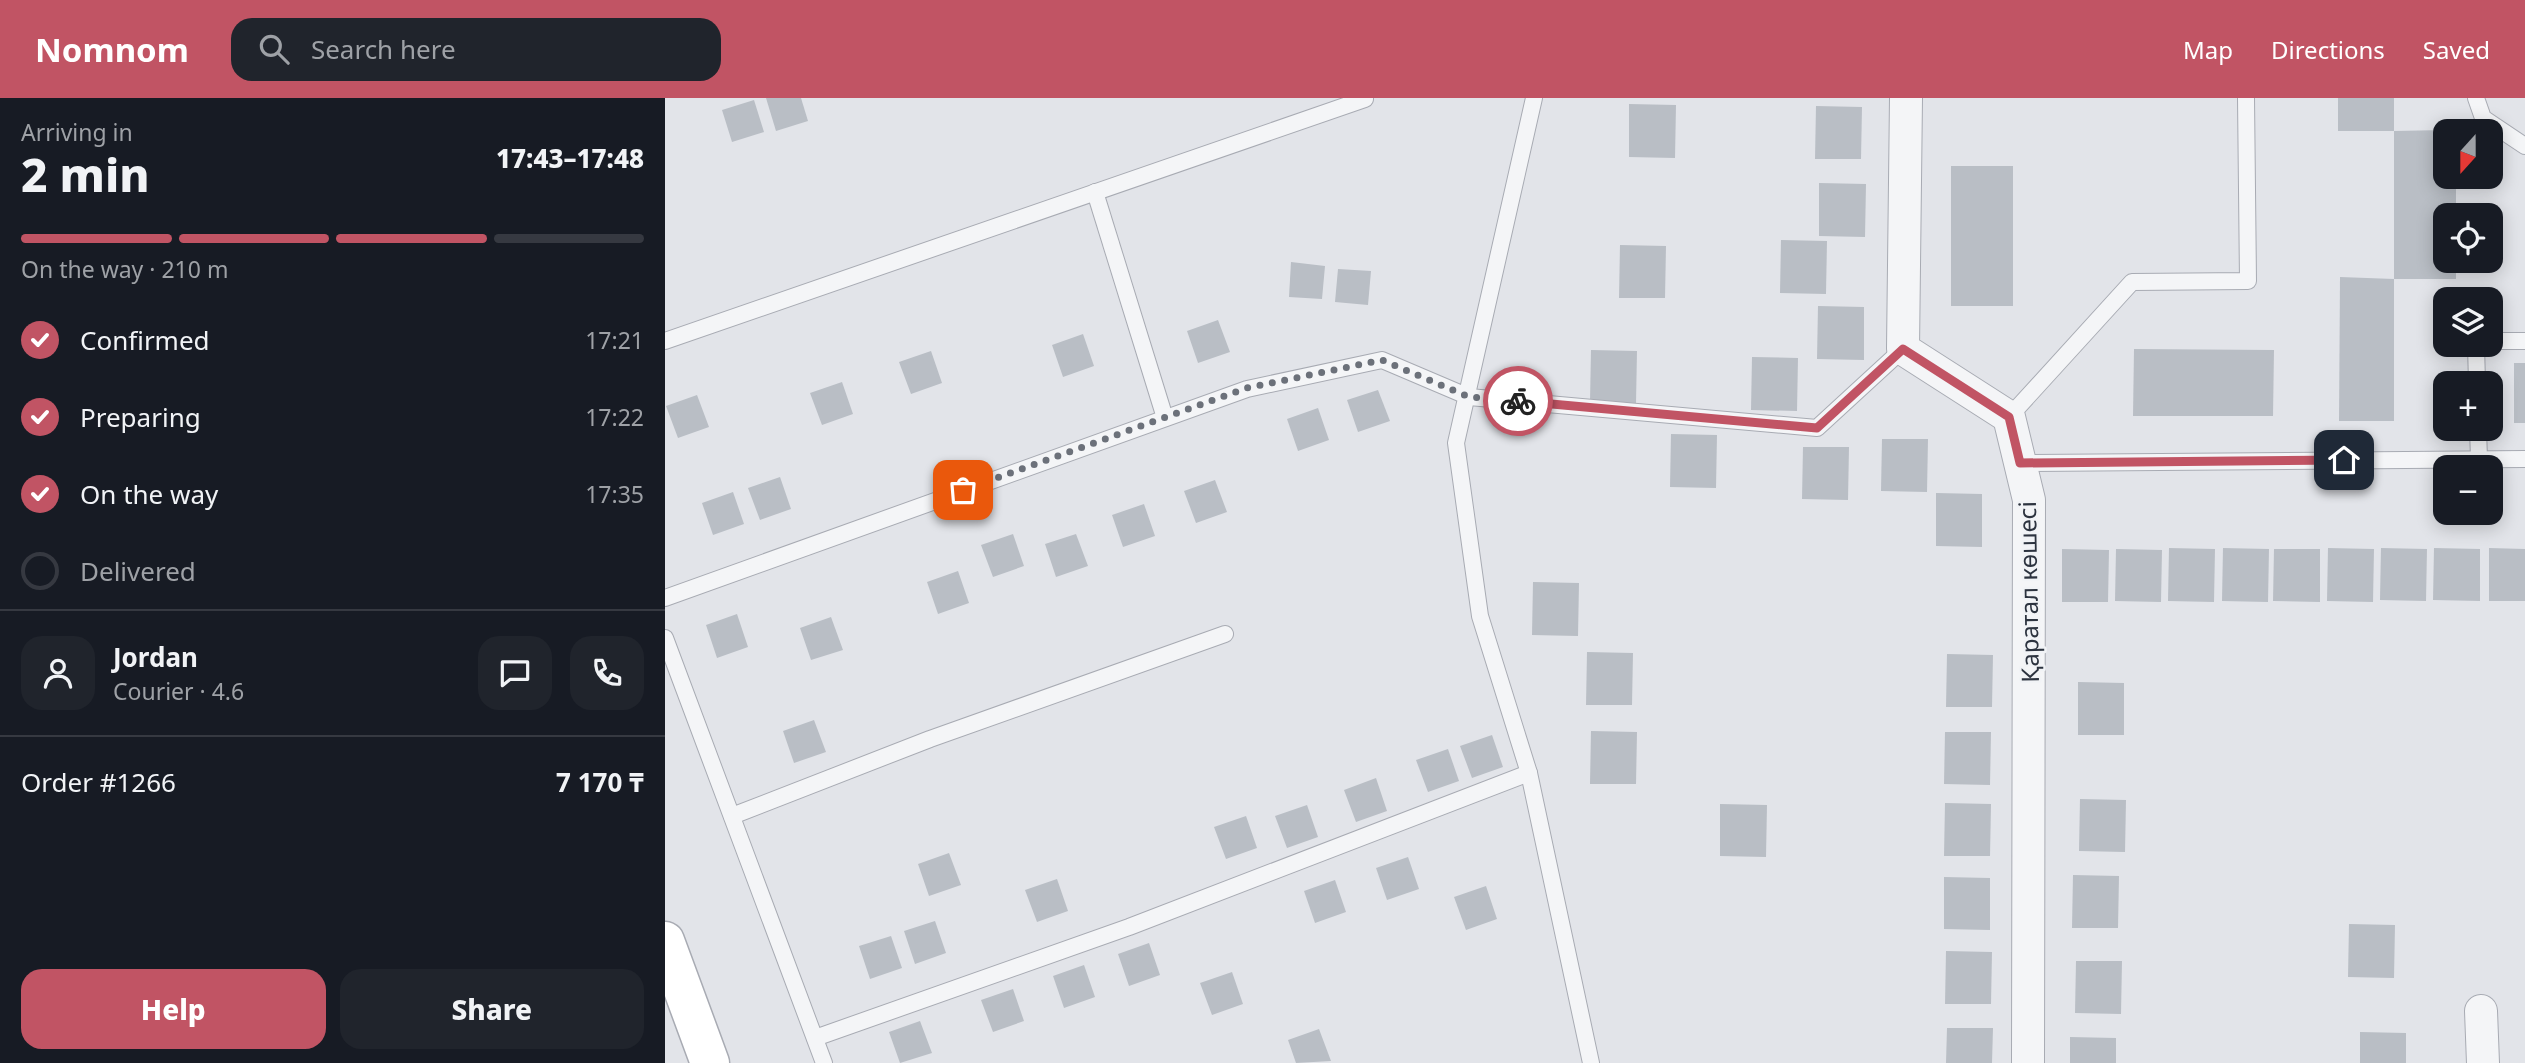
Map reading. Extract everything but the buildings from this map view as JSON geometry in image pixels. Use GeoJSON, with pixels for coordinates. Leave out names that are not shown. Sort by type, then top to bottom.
{"type":"FeatureCollection","features":[{"type":"Feature","properties":{"kind":"main road"},"geometry":{"type":"LineString","coordinates":[[665,941],[710,1063]]}},
{"type":"Feature","properties":{"kind":"street"},"geometry":{"type":"LineString","coordinates":[[1906,98],[1903,349],[2009,417]]}},
{"type":"Feature","properties":{"kind":"street","name":"Қаратал көшесі"},"geometry":{"type":"LineString","coordinates":[[2009,417],[2029,500],[2028,1063]]}},
{"type":"Feature","properties":{"kind":"street"},"geometry":{"type":"LineString","coordinates":[[2481,1011],[2483,1063]]}},
{"type":"Feature","properties":{"kind":"lane"},"geometry":{"type":"LineString","coordinates":[[1534,98],[1469,397],[1456,443],[1480,616],[1529,773],[1591,1063]]}},
{"type":"Feature","properties":{"kind":"lane"},"geometry":{"type":"LineString","coordinates":[[2009,417],[2132,282],[2248,281],[2246,98]]}},
{"type":"Feature","properties":{"kind":"lane"},"geometry":{"type":"LineString","coordinates":[[2476,98],[2483,118],[2525,146]]}},
{"type":"Feature","properties":{"kind":"lane"},"geometry":{"type":"LineString","coordinates":[[665,341],[1365,99]]}},
{"type":"Feature","properties":{"kind":"lane"},"geometry":{"type":"LineString","coordinates":[[1095,192],[1165,418]]}},
{"type":"Feature","properties":{"kind":"lane"},"geometry":{"type":"LineString","coordinates":[[2503,341],[2525,341]]}},
{"type":"Feature","properties":{"kind":"lane"},"geometry":{"type":"LineString","coordinates":[[665,598],[1247,388],[1382,360],[1469,397],[1817,428],[1903,349]]}},
{"type":"Feature","properties":{"kind":"lane"},"geometry":{"type":"LineString","coordinates":[[2503,459],[2525,459]]}},
{"type":"Feature","properties":{"kind":"lane"},"geometry":{"type":"LineString","coordinates":[[2020,463],[2433,460]]}},
{"type":"Feature","properties":{"kind":"lane"},"geometry":{"type":"LineString","coordinates":[[731,816],[930,739],[1225,634]]}},
{"type":"Feature","properties":{"kind":"lane"},"geometry":{"type":"LineString","coordinates":[[665,638],[824,1063]]}},
{"type":"Feature","properties":{"kind":"lane"},"geometry":{"type":"LineString","coordinates":[[815,1038],[1129,927],[1529,773]]}},
{"type":"Feature","properties":{"kind":"way so far"},"geometry":{"type":"LineString","coordinates":[[963,490],[1247,388],[1382,360],[1469,397],[1518,401]]}},
{"type":"Feature","properties":{"kind":"route"},"geometry":{"type":"LineString","coordinates":[[1518,401],[1817,428],[1903,349],[2009,417],[2020,463],[2344,460]]}}]}
